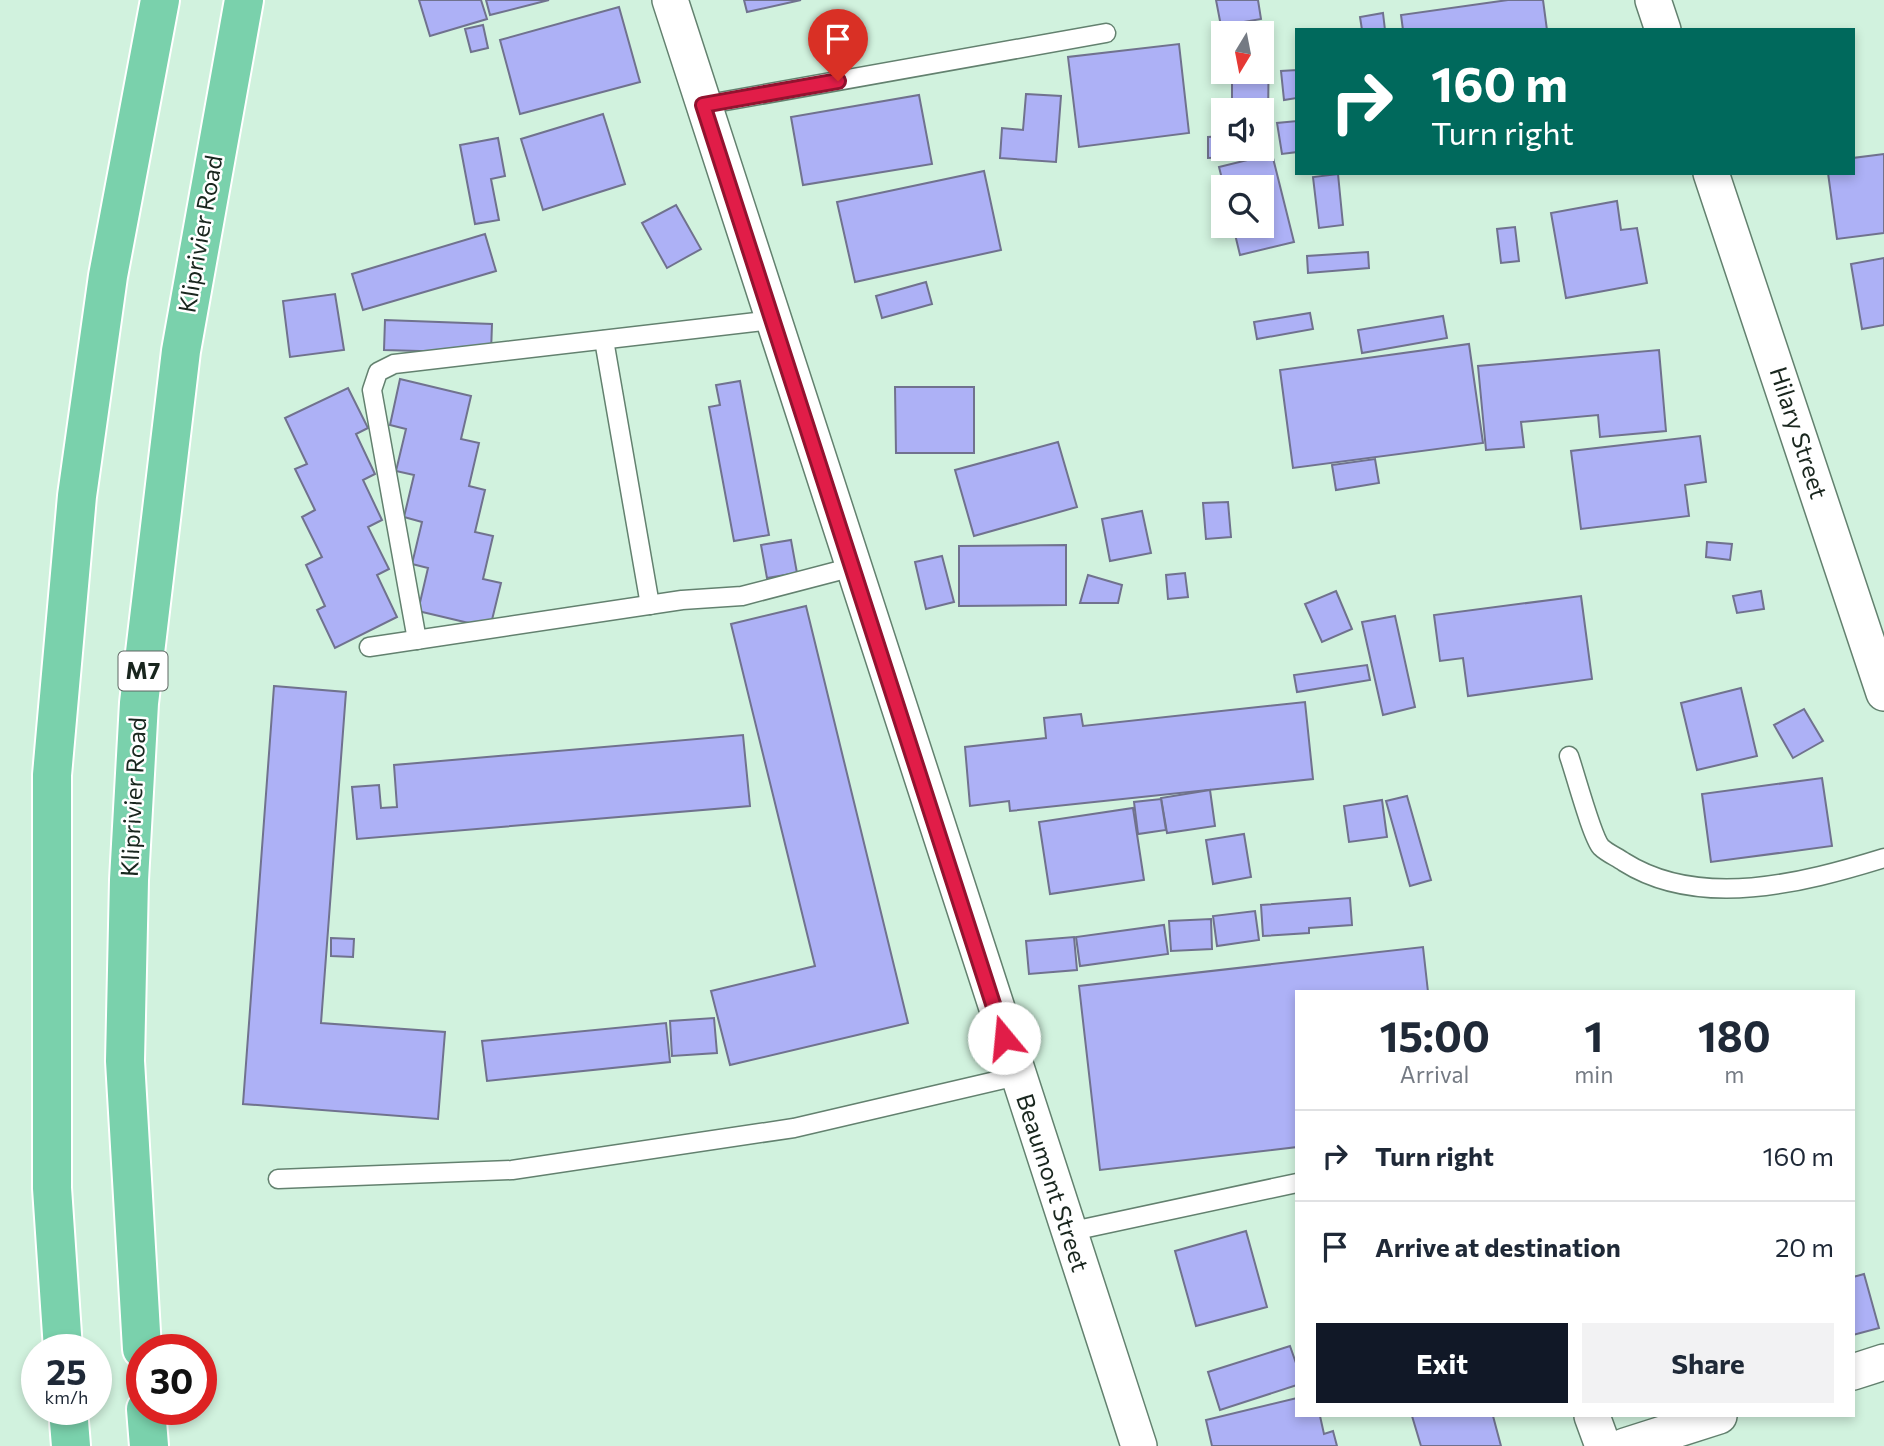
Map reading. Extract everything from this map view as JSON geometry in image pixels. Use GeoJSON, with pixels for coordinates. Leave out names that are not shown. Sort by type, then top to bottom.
{"type":"FeatureCollection","features":[{"type":"Feature","properties":{"kind":"main road"},"geometry":{"type":"LineString","coordinates":[[62,1334],[52,1188],[52,775],[76,496],[108,276],[160,0]]}},
{"type":"Feature","properties":{"kind":"main road","name":"Kliprivier Road"},"geometry":{"type":"LineString","coordinates":[[141,1334],[125,1061],[129,880],[139,703],[181,351],[244,0]]}},
{"type":"Feature","properties":{"kind":"main road"},"geometry":{"type":"LineString","coordinates":[[69,1425],[71,1446]]}},
{"type":"Feature","properties":{"kind":"main road"},"geometry":{"type":"LineString","coordinates":[[147,1425],[149,1446]]}},
{"type":"Feature","properties":{"kind":"street","name":"Beaumont Street"},"geometry":{"type":"LineString","coordinates":[[670,0],[1139,1446]]}},
{"type":"Feature","properties":{"kind":"street"},"geometry":{"type":"LineString","coordinates":[[1653,0],[1662,28]]}},
{"type":"Feature","properties":{"kind":"street","name":"Hilary Street"},"geometry":{"type":"LineString","coordinates":[[1713,175],[1884,693]]}},
{"type":"Feature","properties":{"kind":"street"},"geometry":{"type":"LineString","coordinates":[[1855,1371],[1884,1362]]}},
{"type":"Feature","properties":{"kind":"street"},"geometry":{"type":"LineString","coordinates":[[1592,1417],[1602,1446]]}},
{"type":"Feature","properties":{"kind":"street"},"geometry":{"type":"LineString","coordinates":[[1625,1446],[1716,1417]]}},
{"type":"Feature","properties":{"kind":"lane"},"geometry":{"type":"LineString","coordinates":[[703,105],[1106,33]]}},
{"type":"Feature","properties":{"kind":"lane"},"geometry":{"type":"LineString","coordinates":[[417,640],[372,390],[378,372],[394,364],[774,320]]}},
{"type":"Feature","properties":{"kind":"lane"},"geometry":{"type":"LineString","coordinates":[[604,340],[650,605]]}},
{"type":"Feature","properties":{"kind":"lane"},"geometry":{"type":"LineString","coordinates":[[369,647],[650,605],[742,596],[853,567]]}},
{"type":"Feature","properties":{"kind":"lane"},"geometry":{"type":"LineString","coordinates":[[1569,756],[1600,847],[1647,876],[1691,887],[1749,887],[1843,871],[1884,858]]}},
{"type":"Feature","properties":{"kind":"lane"},"geometry":{"type":"LineString","coordinates":[[278,1179],[512,1170],[794,1128],[1017,1076]]}},
{"type":"Feature","properties":{"kind":"lane"},"geometry":{"type":"LineString","coordinates":[[1068,1232],[1295,1183]]}},
{"type":"Feature","properties":{"kind":"building"},"geometry":{"type":"Polygon","coordinates":[[[419,0],[481,0],[487,19],[430,36],[419,0]]]}},
{"type":"Feature","properties":{"kind":"building"},"geometry":{"type":"Polygon","coordinates":[[[486,0],[549,0],[490,15],[486,0]]]}},
{"type":"Feature","properties":{"kind":"building"},"geometry":{"type":"Polygon","coordinates":[[[744,0],[801,0],[747,12],[744,0]]]}},
{"type":"Feature","properties":{"kind":"building"},"geometry":{"type":"Polygon","coordinates":[[[1216,0],[1258,0],[1261,19],[1220,21],[1216,0]]]}},
{"type":"Feature","properties":{"kind":"building"},"geometry":{"type":"Polygon","coordinates":[[[1508,0],[1543,0],[1547,28],[1403,28],[1401,15],[1508,0]]]}},
{"type":"Feature","properties":{"kind":"building"},"geometry":{"type":"Polygon","coordinates":[[[619,7],[640,82],[520,114],[500,40],[619,7]]]}},
{"type":"Feature","properties":{"kind":"building"},"geometry":{"type":"Polygon","coordinates":[[[1383,13],[1385,28],[1362,28],[1360,17],[1383,13]]]}},
{"type":"Feature","properties":{"kind":"building"},"geometry":{"type":"Polygon","coordinates":[[[483,25],[488,48],[471,52],[465,29],[483,25]]]}},
{"type":"Feature","properties":{"kind":"building"},"geometry":{"type":"Polygon","coordinates":[[[1179,44],[1189,133],[1079,147],[1068,57],[1179,44]]]}},
{"type":"Feature","properties":{"kind":"building"},"geometry":{"type":"Polygon","coordinates":[[[1295,70],[1295,98],[1284,100],[1281,71],[1295,70]]]}},
{"type":"Feature","properties":{"kind":"building"},"geometry":{"type":"Polygon","coordinates":[[[1232,84],[1268,84],[1268,98],[1232,98],[1232,84]]]}},
{"type":"Feature","properties":{"kind":"building"},"geometry":{"type":"Polygon","coordinates":[[[1026,94],[1061,96],[1056,162],[1000,158],[1002,128],[1023,130],[1026,94]]]}},
{"type":"Feature","properties":{"kind":"building"},"geometry":{"type":"Polygon","coordinates":[[[919,95],[932,164],[803,185],[791,117],[919,95]]]}},
{"type":"Feature","properties":{"kind":"building"},"geometry":{"type":"Polygon","coordinates":[[[603,114],[625,184],[543,210],[521,139],[603,114]]]}},
{"type":"Feature","properties":{"kind":"building"},"geometry":{"type":"Polygon","coordinates":[[[1295,121],[1295,152],[1282,154],[1277,123],[1295,121]]]}},
{"type":"Feature","properties":{"kind":"building"},"geometry":{"type":"Polygon","coordinates":[[[1208,137],[1211,137],[1211,158],[1208,158],[1208,137]]]}},
{"type":"Feature","properties":{"kind":"building"},"geometry":{"type":"Polygon","coordinates":[[[498,138],[505,176],[491,179],[499,220],[475,224],[460,145],[498,138]]]}},
{"type":"Feature","properties":{"kind":"building"},"geometry":{"type":"Polygon","coordinates":[[[1884,154],[1884,233],[1837,239],[1828,175],[1855,175],[1855,158],[1884,154]]]}},
{"type":"Feature","properties":{"kind":"building"},"geometry":{"type":"Polygon","coordinates":[[[1243,161],[1274,161],[1294,242],[1240,255],[1236,238],[1274,238],[1274,175],[1221,175],[1219,167],[1243,161]]]}},
{"type":"Feature","properties":{"kind":"building"},"geometry":{"type":"Polygon","coordinates":[[[984,171],[1001,250],[855,282],[837,202],[984,171]]]}},
{"type":"Feature","properties":{"kind":"building"},"geometry":{"type":"Polygon","coordinates":[[[1338,175],[1343,225],[1319,228],[1313,177],[1338,175]]]}},
{"type":"Feature","properties":{"kind":"building"},"geometry":{"type":"Polygon","coordinates":[[[1617,201],[1621,230],[1637,228],[1647,283],[1566,298],[1551,213],[1617,201]]]}},
{"type":"Feature","properties":{"kind":"building"},"geometry":{"type":"Polygon","coordinates":[[[676,205],[701,249],[667,268],[642,223],[676,205]]]}},
{"type":"Feature","properties":{"kind":"building"},"geometry":{"type":"Polygon","coordinates":[[[1515,227],[1519,261],[1501,263],[1497,229],[1515,227]]]}},
{"type":"Feature","properties":{"kind":"building"},"geometry":{"type":"Polygon","coordinates":[[[485,234],[496,271],[363,310],[352,274],[485,234]]]}},
{"type":"Feature","properties":{"kind":"building"},"geometry":{"type":"Polygon","coordinates":[[[1368,252],[1369,268],[1308,273],[1307,256],[1368,252]]]}},
{"type":"Feature","properties":{"kind":"building"},"geometry":{"type":"Polygon","coordinates":[[[1884,258],[1884,325],[1862,329],[1851,264],[1884,258]]]}},
{"type":"Feature","properties":{"kind":"building"},"geometry":{"type":"Polygon","coordinates":[[[926,282],[932,304],[882,318],[876,296],[926,282]]]}},
{"type":"Feature","properties":{"kind":"building"},"geometry":{"type":"Polygon","coordinates":[[[335,294],[344,350],[290,357],[283,301],[335,294]]]}},
{"type":"Feature","properties":{"kind":"building"},"geometry":{"type":"Polygon","coordinates":[[[1310,313],[1313,329],[1257,339],[1254,322],[1310,313]]]}},
{"type":"Feature","properties":{"kind":"building"},"geometry":{"type":"Polygon","coordinates":[[[1443,316],[1447,338],[1362,353],[1358,330],[1443,316]]]}},
{"type":"Feature","properties":{"kind":"building"},"geometry":{"type":"Polygon","coordinates":[[[385,320],[492,324],[491,353],[384,350],[385,320]]]}},
{"type":"Feature","properties":{"kind":"building"},"geometry":{"type":"Polygon","coordinates":[[[1469,344],[1483,443],[1293,468],[1280,370],[1469,344]]]}},
{"type":"Feature","properties":{"kind":"building"},"geometry":{"type":"Polygon","coordinates":[[[1659,350],[1666,431],[1600,437],[1598,415],[1521,422],[1524,447],[1486,450],[1478,366],[1659,350]]]}},
{"type":"Feature","properties":{"kind":"building"},"geometry":{"type":"Polygon","coordinates":[[[400,379],[471,396],[461,439],[479,443],[469,486],[485,490],[475,532],[493,536],[483,579],[501,583],[490,628],[418,611],[428,568],[412,564],[422,522],[404,517],[414,475],[396,471],[406,429],[390,425],[400,379]]]}},
{"type":"Feature","properties":{"kind":"building"},"geometry":{"type":"Polygon","coordinates":[[[740,381],[769,535],[734,541],[709,407],[720,405],[716,385],[740,381]]]}},
{"type":"Feature","properties":{"kind":"building"},"geometry":{"type":"Polygon","coordinates":[[[895,387],[974,387],[974,453],[896,453],[895,387]]]}},
{"type":"Feature","properties":{"kind":"building"},"geometry":{"type":"Polygon","coordinates":[[[348,388],[368,428],[356,434],[375,474],[363,480],[382,520],[368,527],[389,569],[377,575],[397,617],[335,648],[317,610],[325,606],[306,565],[322,557],[302,517],[315,510],[295,469],[307,464],[285,418],[348,388]]]}},
{"type":"Feature","properties":{"kind":"building"},"geometry":{"type":"Polygon","coordinates":[[[1700,436],[1706,482],[1685,485],[1689,516],[1581,529],[1571,451],[1700,436]]]}},
{"type":"Feature","properties":{"kind":"building"},"geometry":{"type":"Polygon","coordinates":[[[1058,442],[1077,507],[974,536],[955,470],[1058,442]]]}},
{"type":"Feature","properties":{"kind":"building"},"geometry":{"type":"Polygon","coordinates":[[[1375,459],[1379,483],[1336,490],[1332,465],[1375,459]]]}},
{"type":"Feature","properties":{"kind":"building"},"geometry":{"type":"Polygon","coordinates":[[[1228,502],[1231,537],[1206,539],[1203,503],[1228,502]]]}},
{"type":"Feature","properties":{"kind":"building"},"geometry":{"type":"Polygon","coordinates":[[[1142,511],[1151,553],[1110,561],[1102,519],[1142,511]]]}},
{"type":"Feature","properties":{"kind":"building"},"geometry":{"type":"Polygon","coordinates":[[[791,540],[797,573],[767,578],[761,545],[791,540]]]}},
{"type":"Feature","properties":{"kind":"building"},"geometry":{"type":"Polygon","coordinates":[[[1707,542],[1732,544],[1730,560],[1706,557],[1707,542]]]}},
{"type":"Feature","properties":{"kind":"building"},"geometry":{"type":"Polygon","coordinates":[[[1066,545],[1066,605],[959,606],[959,546],[1066,545]]]}},
{"type":"Feature","properties":{"kind":"building"},"geometry":{"type":"Polygon","coordinates":[[[942,556],[954,602],[926,609],[915,562],[942,556]]]}},
{"type":"Feature","properties":{"kind":"building"},"geometry":{"type":"Polygon","coordinates":[[[1185,573],[1188,597],[1168,599],[1166,575],[1185,573]]]}},
{"type":"Feature","properties":{"kind":"building"},"geometry":{"type":"Polygon","coordinates":[[[1088,575],[1122,585],[1118,603],[1080,603],[1088,575]]]}},
{"type":"Feature","properties":{"kind":"building"},"geometry":{"type":"Polygon","coordinates":[[[1336,591],[1352,629],[1322,642],[1305,604],[1336,591]]]}},
{"type":"Feature","properties":{"kind":"building"},"geometry":{"type":"Polygon","coordinates":[[[1761,591],[1764,609],[1737,613],[1733,596],[1761,591]]]}},
{"type":"Feature","properties":{"kind":"building"},"geometry":{"type":"Polygon","coordinates":[[[1581,596],[1592,679],[1468,696],[1463,658],[1440,661],[1434,615],[1581,596]]]}},
{"type":"Feature","properties":{"kind":"building"},"geometry":{"type":"Polygon","coordinates":[[[806,606],[908,1023],[730,1065],[711,991],[815,966],[731,624],[806,606]]]}},
{"type":"Feature","properties":{"kind":"building"},"geometry":{"type":"Polygon","coordinates":[[[1395,616],[1415,707],[1383,715],[1362,622],[1395,616]]]}},
{"type":"Feature","properties":{"kind":"building"},"geometry":{"type":"Polygon","coordinates":[[[1367,665],[1370,680],[1297,692],[1294,675],[1367,665]]]}},
{"type":"Feature","properties":{"kind":"building"},"geometry":{"type":"Polygon","coordinates":[[[274,686],[346,692],[321,1023],[445,1032],[438,1119],[243,1104],[274,686]]]}},
{"type":"Feature","properties":{"kind":"building"},"geometry":{"type":"Polygon","coordinates":[[[1741,688],[1757,756],[1697,770],[1681,703],[1741,688]]]}},
{"type":"Feature","properties":{"kind":"building"},"geometry":{"type":"Polygon","coordinates":[[[1305,702],[1313,779],[1010,811],[1009,801],[970,806],[965,747],[1046,738],[1044,718],[1081,714],[1083,726],[1305,702]]]}},
{"type":"Feature","properties":{"kind":"building"},"geometry":{"type":"Polygon","coordinates":[[[1804,709],[1823,741],[1793,758],[1774,725],[1804,709]]]}},
{"type":"Feature","properties":{"kind":"building"},"geometry":{"type":"Polygon","coordinates":[[[743,735],[750,806],[357,839],[352,787],[379,785],[381,808],[397,807],[394,765],[743,735]]]}},
{"type":"Feature","properties":{"kind":"building"},"geometry":{"type":"Polygon","coordinates":[[[1822,778],[1832,846],[1711,862],[1702,794],[1822,778]]]}},
{"type":"Feature","properties":{"kind":"building"},"geometry":{"type":"Polygon","coordinates":[[[1210,790],[1215,826],[1167,833],[1161,798],[1210,790]]]}},
{"type":"Feature","properties":{"kind":"building"},"geometry":{"type":"Polygon","coordinates":[[[1407,796],[1431,880],[1410,886],[1386,801],[1407,796]]]}},
{"type":"Feature","properties":{"kind":"building"},"geometry":{"type":"Polygon","coordinates":[[[1161,799],[1166,830],[1138,834],[1134,802],[1161,799]]]}},
{"type":"Feature","properties":{"kind":"building"},"geometry":{"type":"Polygon","coordinates":[[[1382,800],[1387,837],[1349,842],[1344,806],[1382,800]]]}},
{"type":"Feature","properties":{"kind":"building"},"geometry":{"type":"Polygon","coordinates":[[[1133,808],[1144,880],[1050,894],[1039,822],[1133,808]]]}},
{"type":"Feature","properties":{"kind":"building"},"geometry":{"type":"Polygon","coordinates":[[[1244,834],[1251,877],[1213,884],[1206,840],[1244,834]]]}},
{"type":"Feature","properties":{"kind":"building"},"geometry":{"type":"Polygon","coordinates":[[[1350,898],[1352,925],[1309,928],[1309,933],[1263,936],[1261,905],[1350,898]]]}},
{"type":"Feature","properties":{"kind":"building"},"geometry":{"type":"Polygon","coordinates":[[[1255,911],[1259,940],[1217,946],[1213,916],[1255,911]]]}},
{"type":"Feature","properties":{"kind":"building"},"geometry":{"type":"Polygon","coordinates":[[[1211,919],[1212,949],[1171,951],[1169,921],[1211,919]]]}},
{"type":"Feature","properties":{"kind":"building"},"geometry":{"type":"Polygon","coordinates":[[[1164,925],[1168,954],[1080,966],[1076,937],[1164,925]]]}},
{"type":"Feature","properties":{"kind":"building"},"geometry":{"type":"Polygon","coordinates":[[[1074,937],[1077,970],[1029,974],[1026,941],[1074,937]]]}},
{"type":"Feature","properties":{"kind":"building"},"geometry":{"type":"Polygon","coordinates":[[[331,938],[354,939],[353,957],[331,956],[331,938]]]}},
{"type":"Feature","properties":{"kind":"building"},"geometry":{"type":"Polygon","coordinates":[[[1423,947],[1428,990],[1295,990],[1295,1147],[1100,1170],[1079,986],[1423,947]]]}},
{"type":"Feature","properties":{"kind":"building"},"geometry":{"type":"Polygon","coordinates":[[[714,1018],[717,1053],[672,1056],[670,1021],[714,1018]]]}},
{"type":"Feature","properties":{"kind":"building"},"geometry":{"type":"Polygon","coordinates":[[[666,1023],[670,1062],[487,1081],[482,1041],[666,1023]]]}},
{"type":"Feature","properties":{"kind":"building"},"geometry":{"type":"Polygon","coordinates":[[[1246,1231],[1267,1307],[1196,1326],[1175,1251],[1246,1231]]]}},
{"type":"Feature","properties":{"kind":"building"},"geometry":{"type":"Polygon","coordinates":[[[1864,1274],[1879,1328],[1855,1334],[1855,1276],[1864,1274]]]}},
{"type":"Feature","properties":{"kind":"building"},"geometry":{"type":"Polygon","coordinates":[[[1290,1346],[1295,1360],[1295,1386],[1220,1410],[1208,1372],[1290,1346]]]}},
{"type":"Feature","properties":{"kind":"building"},"geometry":{"type":"Polygon","coordinates":[[[1295,1398],[1295,1417],[1320,1417],[1324,1434],[1333,1431],[1337,1446],[1212,1446],[1206,1420],[1295,1398]]]}},
{"type":"Feature","properties":{"kind":"building"},"geometry":{"type":"Polygon","coordinates":[[[1412,1417],[1493,1417],[1501,1446],[1421,1446],[1412,1417]]]}},
{"type":"Feature","properties":{"kind":"route"},"geometry":{"type":"LineString","coordinates":[[838,81],[703,105],[1004,1038]]}}]}
